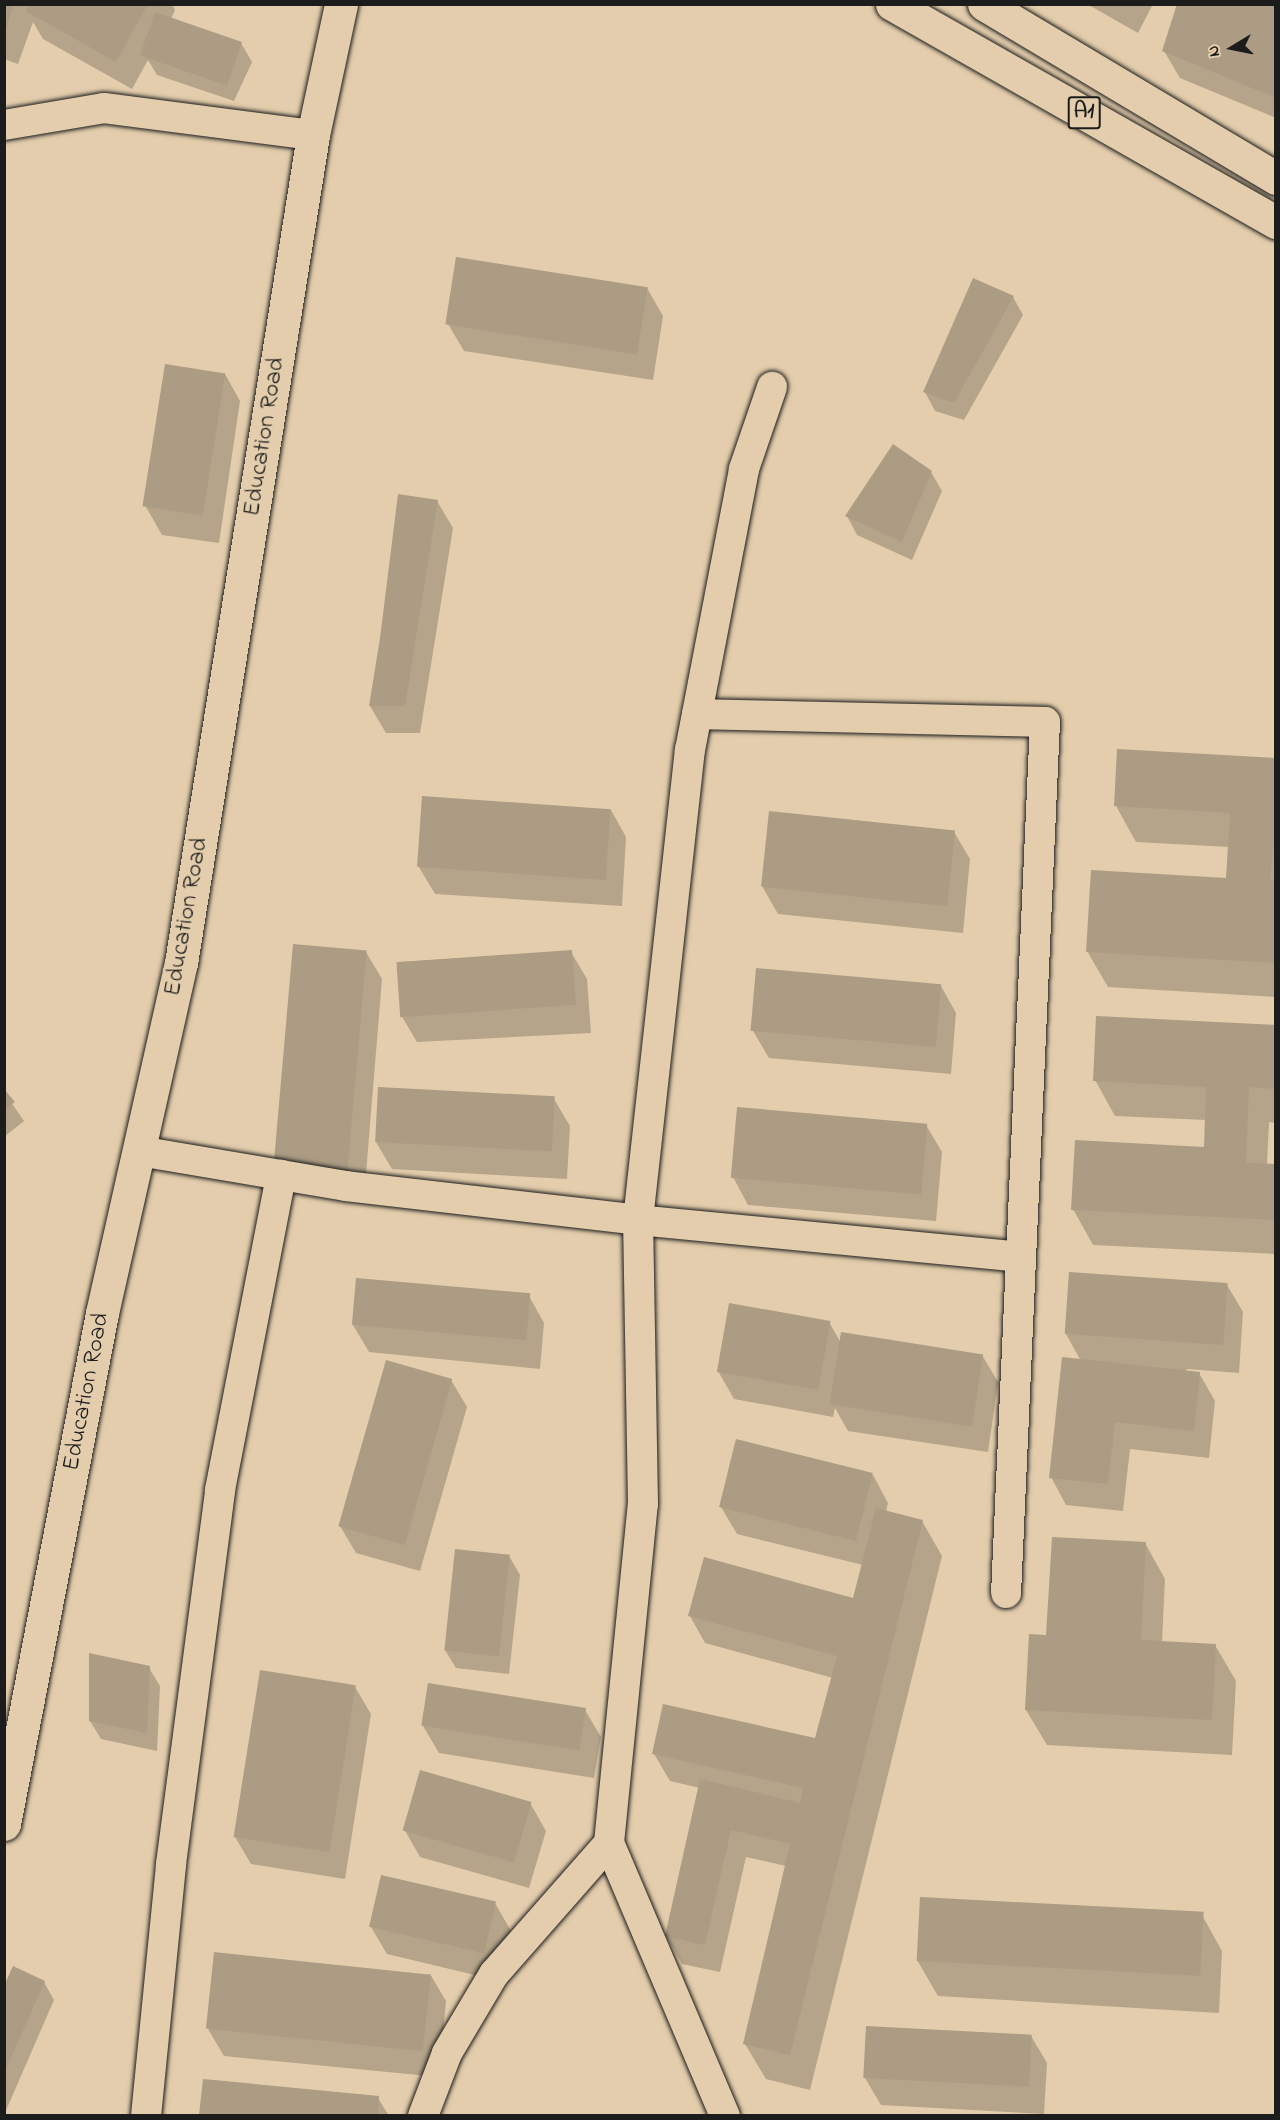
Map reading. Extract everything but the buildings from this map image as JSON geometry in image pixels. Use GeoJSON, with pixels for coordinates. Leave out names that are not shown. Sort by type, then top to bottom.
{"type":"FeatureCollection","features":[{"type":"Feature","properties":{"kind":"main road","name":"Education Road"},"geometry":{"type":"LineString","coordinates":[[4,1824],[102,1313],[181,963],[313,135],[340,4]]}},
{"type":"Feature","properties":{"kind":"main road","name":"A1"},"geometry":{"type":"LineString","coordinates":[[892,4],[1275,222]]}},
{"type":"Feature","properties":{"kind":"main road","name":"A1"},"geometry":{"type":"LineString","coordinates":[[984,4],[1275,178]]}},
{"type":"Feature","properties":{"kind":"street"},"geometry":{"type":"LineString","coordinates":[[4,124],[104,108],[313,135]]}},
{"type":"Feature","properties":{"kind":"street"},"geometry":{"type":"LineString","coordinates":[[725,2115],[609,1843],[644,1504],[638,1220],[690,750],[744,469],[772,387]]}},
{"type":"Feature","properties":{"kind":"street"},"geometry":{"type":"LineString","coordinates":[[697,714],[1045,722],[1006,1593]]}},
{"type":"Feature","properties":{"kind":"street"},"geometry":{"type":"LineString","coordinates":[[139,1151],[346,1186],[638,1220],[1020,1257]]}},
{"type":"Feature","properties":{"kind":"street"},"geometry":{"type":"LineString","coordinates":[[146,2115],[171,1864],[220,1490],[281,1175]]}},
{"type":"Feature","properties":{"kind":"street"},"geometry":{"type":"LineString","coordinates":[[423,2115],[447,2053],[494,1974],[609,1843]]}}]}
